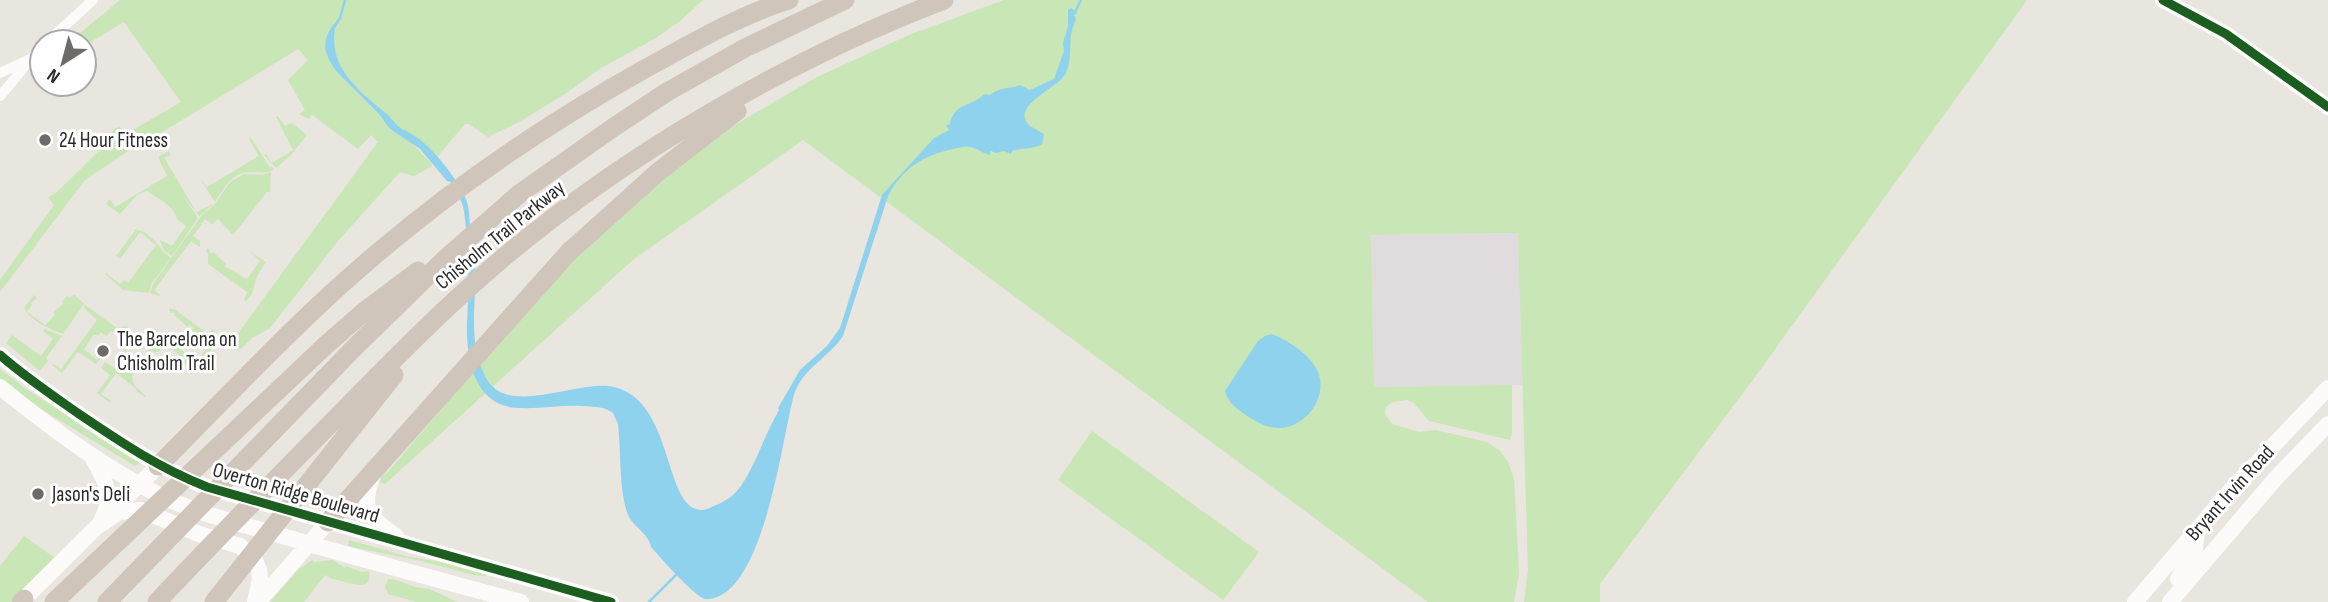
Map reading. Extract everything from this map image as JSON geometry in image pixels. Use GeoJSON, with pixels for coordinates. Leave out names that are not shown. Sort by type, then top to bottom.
{"type":"FeatureCollection","features":[{"type":"Feature","properties":{"kind":"highway"},"geometry":{"type":"LineString","coordinates":[[158,466],[344,282],[397,236],[478,173],[539,132],[636,74],[718,31],[789,0]]}},
{"type":"Feature","properties":{"kind":"highway","name":"Chisholm Trail Parkway"},"geometry":{"type":"LineString","coordinates":[[107,602],[320,382],[443,261],[519,194],[614,127],[690,79],[745,48],[845,0]]}},
{"type":"Feature","properties":{"kind":"highway","name":"Chisholm Trail Parkway"},"geometry":{"type":"LineString","coordinates":[[157,602],[338,416],[453,303],[526,239],[661,144],[790,70],[944,0]]}},
{"type":"Feature","properties":{"kind":"highway"},"geometry":{"type":"LineString","coordinates":[[328,522],[569,252],[658,172],[790,70]]}},
{"type":"Feature","properties":{"kind":"highway"},"geometry":{"type":"LineString","coordinates":[[54,602],[327,344],[366,310],[519,194]]}},
{"type":"Feature","properties":{"kind":"highway"},"geometry":{"type":"LineString","coordinates":[[214,602],[453,303]]}},
{"type":"Feature","properties":{"kind":"street"},"geometry":{"type":"LineString","coordinates":[[62,28],[93,0]]}},
{"type":"Feature","properties":{"kind":"street"},"geometry":{"type":"LineString","coordinates":[[2163,0],[2226,34],[2328,107]]}},
{"type":"Feature","properties":{"kind":"street"},"geometry":{"type":"LineString","coordinates":[[0,73],[28,60]]}},
{"type":"Feature","properties":{"kind":"street"},"geometry":{"type":"LineString","coordinates":[[0,96],[28,60]]}},
{"type":"Feature","properties":{"kind":"street","name":"Overton Ridge Boulevard"},"geometry":{"type":"LineString","coordinates":[[0,355],[65,404],[158,466],[207,487],[611,602]]}},
{"type":"Feature","properties":{"kind":"street","name":"Overton Ridge Boulevard"},"geometry":{"type":"LineString","coordinates":[[0,387],[90,454],[139,485],[166,498],[213,516],[520,602]]}},
{"type":"Feature","properties":{"kind":"street","name":"Bryant Irvin Road"},"geometry":{"type":"LineString","coordinates":[[2135,602],[2226,496],[2328,388]]}},
{"type":"Feature","properties":{"kind":"street","name":"Bryant Irvin Road"},"geometry":{"type":"LineString","coordinates":[[2173,599],[2276,478],[2328,424]]}},
{"type":"Feature","properties":{"kind":"street"},"geometry":{"type":"LineString","coordinates":[[90,454],[107,485],[106,510],[97,527]]}},
{"type":"Feature","properties":{"kind":"street"},"geometry":{"type":"LineString","coordinates":[[22,601],[158,466]]}},
{"type":"Feature","properties":{"kind":"street"},"geometry":{"type":"LineString","coordinates":[[377,467],[365,494],[368,510],[377,523],[403,542]]}},
{"type":"Feature","properties":{"kind":"street"},"geometry":{"type":"LineString","coordinates":[[2203,562],[2207,535],[2223,510],[2226,496]]}},
{"type":"Feature","properties":{"kind":"street"},"geometry":{"type":"LineString","coordinates":[[97,527],[120,512],[141,510],[199,534],[240,546],[248,551],[259,570],[257,602]]}},
{"type":"Feature","properties":{"kind":"street"},"geometry":{"type":"LineString","coordinates":[[257,602],[328,522]]}},
{"type":"Feature","properties":{"kind":"street"},"geometry":{"type":"LineString","coordinates":[[2173,599],[2178,581],[2195,549],[2197,530]]}},
{"type":"Feature","properties":{"kind":"shaded area"},"geometry":{"type":"Polygon","coordinates":[[[1519,233],[1522,385],[1374,387],[1371,235],[1519,233]]]}},
{"type":"Feature","properties":{"kind":"green space"},"geometry":{"type":"Polygon","coordinates":[[[120,0],[703,0],[656,38],[601,68],[521,121],[488,137],[465,124],[437,157],[374,106],[351,82],[336,55],[336,24],[326,51],[337,72],[378,113],[390,129],[409,140],[432,164],[414,176],[400,172],[338,241],[270,328],[252,338],[241,349],[228,347],[378,142],[371,135],[358,149],[312,115],[309,119],[299,114],[305,110],[288,80],[308,60],[298,49],[128,151],[85,180],[0,292],[0,280],[54,205],[48,197],[56,193],[111,139],[113,130],[119,126],[126,134],[181,102],[124,22],[98,38],[98,28],[86,28],[120,0]]]}},
{"type":"Feature","properties":{"kind":"green space"},"geometry":{"type":"Polygon","coordinates":[[[1004,0],[2027,0],[1752,381],[1600,584],[1600,602],[1524,602],[1528,571],[1518,233],[1371,235],[1374,387],[1512,385],[1510,440],[1429,421],[1414,403],[1407,400],[1392,402],[1386,407],[1385,414],[1392,424],[1419,432],[1436,430],[1487,442],[1499,450],[1508,462],[1514,479],[1519,573],[1514,602],[1428,602],[803,140],[634,259],[385,484],[376,480],[388,472],[544,289],[630,204],[733,126],[817,77],[909,35],[1004,0]]]}},
{"type":"Feature","properties":{"kind":"green space"},"geometry":{"type":"Polygon","coordinates":[[[278,116],[285,126],[292,123],[307,135],[290,156],[276,168],[264,155],[266,154],[272,163],[293,150],[276,117],[278,116]]]}},
{"type":"Feature","properties":{"kind":"green space"},"geometry":{"type":"Polygon","coordinates":[[[251,138],[269,166],[274,169],[239,174],[230,181],[215,202],[200,179],[207,187],[259,156],[249,139],[251,138]]]}},
{"type":"Feature","properties":{"kind":"green space"},"geometry":{"type":"Polygon","coordinates":[[[169,151],[171,155],[165,159],[196,212],[214,204],[199,216],[182,194],[198,218],[172,256],[163,249],[160,240],[172,246],[186,226],[165,203],[147,191],[138,194],[120,214],[106,204],[110,199],[115,207],[167,176],[158,157],[169,151]]]}},
{"type":"Feature","properties":{"kind":"green space"},"geometry":{"type":"Polygon","coordinates":[[[271,172],[270,192],[267,192],[233,235],[218,219],[212,224],[205,219],[193,236],[200,241],[200,247],[191,241],[154,290],[161,296],[150,293],[153,284],[202,215],[215,204],[230,182],[244,174],[262,175],[271,172]]]}},
{"type":"Feature","properties":{"kind":"green space"},"geometry":{"type":"Polygon","coordinates":[[[133,229],[150,236],[171,258],[151,284],[149,293],[123,290],[105,274],[120,284],[124,280],[128,283],[156,245],[140,232],[120,259],[116,256],[135,231],[133,229]]]}},
{"type":"Feature","properties":{"kind":"green space"},"geometry":{"type":"Polygon","coordinates":[[[208,248],[211,254],[213,252],[226,264],[224,266],[247,279],[260,261],[248,250],[266,262],[257,276],[252,294],[246,301],[244,299],[247,292],[208,264],[208,248]]]}},
{"type":"Feature","properties":{"kind":"green space"},"geometry":{"type":"Polygon","coordinates":[[[74,294],[84,304],[63,334],[36,321],[27,313],[24,308],[34,295],[37,298],[27,312],[45,325],[67,296],[70,298],[74,294]]]}},
{"type":"Feature","properties":{"kind":"green space"},"geometry":{"type":"Polygon","coordinates":[[[85,305],[117,328],[126,326],[131,330],[125,337],[111,331],[106,336],[101,332],[98,336],[94,334],[84,349],[97,360],[102,354],[103,356],[96,364],[78,352],[62,373],[52,365],[61,369],[97,320],[84,308],[85,305]]]}},
{"type":"Feature","properties":{"kind":"green space"},"geometry":{"type":"Polygon","coordinates":[[[169,309],[174,309],[208,334],[213,329],[219,339],[202,362],[190,367],[183,363],[179,368],[175,365],[181,356],[165,344],[158,352],[148,351],[156,340],[153,338],[149,342],[144,338],[155,328],[175,344],[174,346],[197,361],[210,344],[204,336],[192,330],[193,327],[188,327],[169,309]]]}},
{"type":"Feature","properties":{"kind":"green space"},"geometry":{"type":"Polygon","coordinates":[[[44,329],[62,336],[40,371],[6,343],[12,335],[41,356],[53,339],[44,329]]]}},
{"type":"Feature","properties":{"kind":"green space"},"geometry":{"type":"Polygon","coordinates":[[[126,348],[129,361],[131,359],[141,363],[132,376],[134,385],[146,396],[136,391],[137,389],[116,373],[101,394],[111,401],[110,403],[97,393],[110,375],[101,368],[105,362],[117,370],[124,359],[122,353],[126,348]]]}},
{"type":"Feature","properties":{"kind":"green space"},"geometry":{"type":"Polygon","coordinates":[[[0,369],[26,389],[140,462],[135,466],[36,406],[0,378],[0,369]]]}},
{"type":"Feature","properties":{"kind":"green space"},"geometry":{"type":"Polygon","coordinates":[[[1092,431],[1259,552],[1223,600],[1058,480],[1092,431]]]}},
{"type":"Feature","properties":{"kind":"green space"},"geometry":{"type":"Polygon","coordinates":[[[24,536],[55,558],[11,602],[0,602],[0,566],[24,536]]]}},
{"type":"Feature","properties":{"kind":"green space"},"geometry":{"type":"Polygon","coordinates":[[[349,540],[409,557],[455,564],[486,576],[348,546],[349,540]]]}},
{"type":"Feature","properties":{"kind":"green space"},"geometry":{"type":"Polygon","coordinates":[[[312,560],[333,560],[345,568],[346,566],[361,572],[369,571],[368,582],[356,585],[325,575],[304,602],[270,602],[299,569],[312,560]]]}},
{"type":"Feature","properties":{"kind":"green space"},"geometry":{"type":"Polygon","coordinates":[[[388,579],[430,589],[457,602],[417,602],[388,594],[385,587],[388,579]]]}},
{"type":"Feature","properties":{"kind":"water"},"geometry":{"type":"Polygon","coordinates":[[[1071,8],[1077,13],[1074,15],[1076,20],[1071,33],[1070,60],[1066,73],[1025,111],[1025,119],[1030,126],[1044,134],[1042,144],[1012,151],[1011,154],[991,151],[989,155],[967,147],[942,152],[914,165],[894,186],[888,196],[843,336],[804,376],[795,392],[769,508],[757,542],[743,572],[726,592],[705,599],[669,567],[629,517],[624,502],[618,424],[613,413],[602,408],[582,406],[518,408],[491,399],[482,390],[468,351],[468,253],[461,200],[451,182],[447,181],[420,149],[390,129],[378,113],[337,72],[325,48],[330,30],[336,24],[336,52],[346,75],[398,126],[430,148],[451,173],[465,197],[475,266],[476,349],[485,376],[495,389],[509,395],[526,396],[599,386],[614,387],[633,396],[647,411],[657,429],[678,488],[686,501],[701,510],[727,500],[741,486],[778,408],[800,370],[827,346],[840,328],[882,195],[934,138],[949,130],[946,125],[950,124],[955,112],[960,108],[984,94],[990,95],[1020,85],[1030,90],[1054,79],[1064,51],[1068,10],[1071,8]]]}},
{"type":"Feature","properties":{"kind":"water"},"geometry":{"type":"Polygon","coordinates":[[[1272,334],[1305,354],[1315,366],[1320,382],[1318,400],[1313,409],[1299,422],[1281,428],[1267,426],[1250,418],[1233,405],[1225,391],[1258,341],[1272,334]]]}},
{"type":"Feature","properties":{"kind":"waterway"},"geometry":{"type":"LineString","coordinates":[[335,26],[345,0]]}},
{"type":"Feature","properties":{"kind":"waterway"},"geometry":{"type":"LineString","coordinates":[[1075,12],[1081,0]]}},
{"type":"Feature","properties":{"kind":"waterway"},"geometry":{"type":"LineString","coordinates":[[649,602],[679,572]]}},
{"type":"Feature","properties":{"kind":"cycle path"},"geometry":{"type":"LineString","coordinates":[[2163,0],[2226,34],[2328,107]]}},
{"type":"Feature","properties":{"kind":"cycle path"},"geometry":{"type":"LineString","coordinates":[[0,355],[49,393],[126,445],[173,472],[207,487],[611,602]]}},
{"type":"Feature","properties":{"kind":"place","name":"24 Hour Fitness"},"geometry":{"type":"Point","coordinates":[45,140]}},
{"type":"Feature","properties":{"kind":"place","name":"The Barcelona on Chisholm Trail"},"geometry":{"type":"Point","coordinates":[103,351]}},
{"type":"Feature","properties":{"kind":"place","name":"Jason's Deli"},"geometry":{"type":"Point","coordinates":[38,494]}}]}
